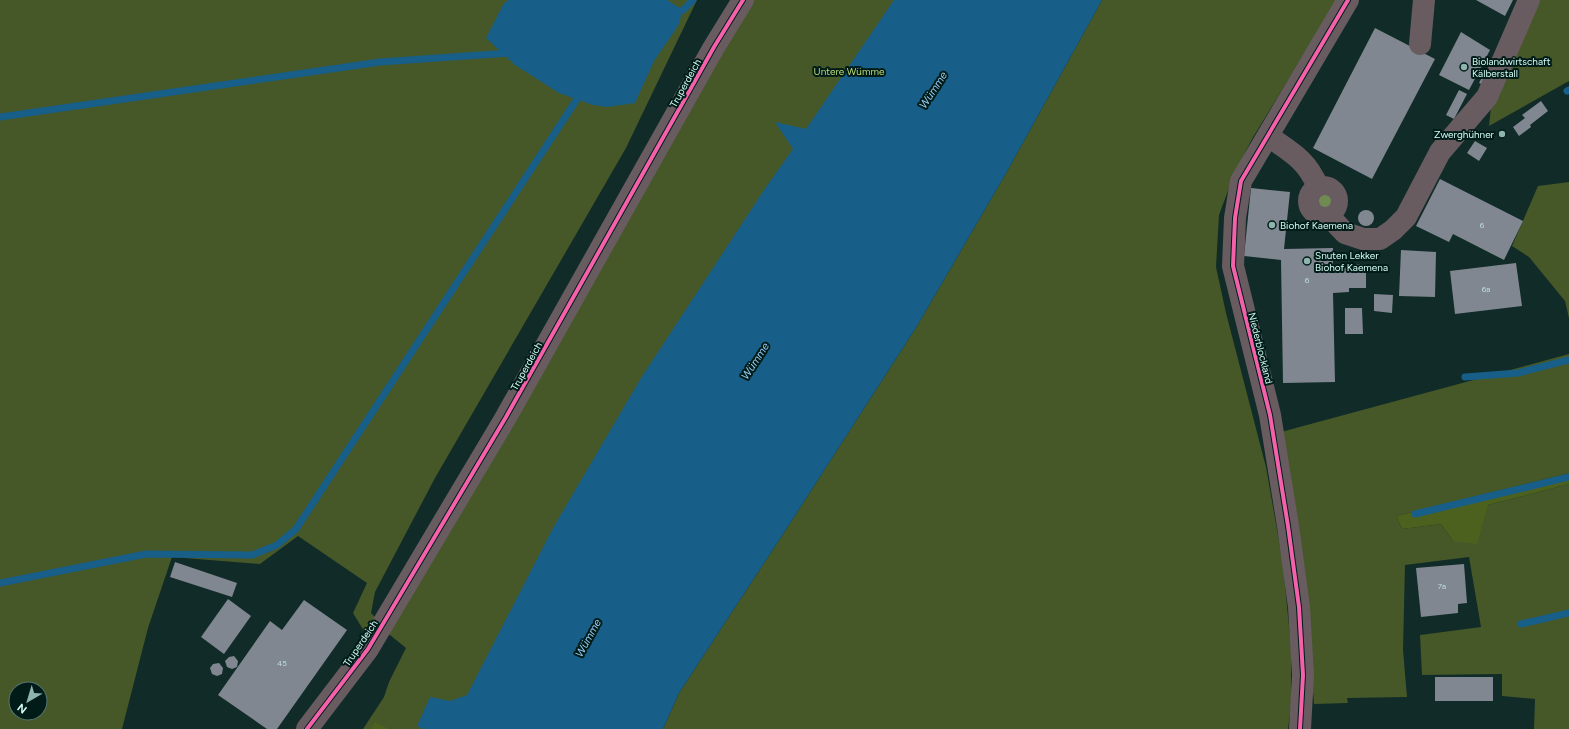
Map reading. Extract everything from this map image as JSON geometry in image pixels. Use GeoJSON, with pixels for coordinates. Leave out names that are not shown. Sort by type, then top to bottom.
{"type":"FeatureCollection","features":[{"type":"Feature","properties":{"kind":"street","name":"Truperdeich"},"geometry":{"type":"LineString","coordinates":[[307,729],[372,642],[506,417],[714,47],[743,0]]}},
{"type":"Feature","properties":{"kind":"street","name":"Niederblockland"},"geometry":{"type":"LineString","coordinates":[[1300,729],[1303,675],[1299,607],[1288,526],[1270,415],[1233,266],[1235,218],[1241,181],[1348,0]]}},
{"type":"Feature","properties":{"kind":"street"},"geometry":{"type":"LineString","coordinates":[[1420,44],[1424,0]]}},
{"type":"Feature","properties":{"kind":"street"},"geometry":{"type":"LineString","coordinates":[[1268,136],[1298,156],[1310,171],[1318,187],[1328,187],[1332,189],[1337,197],[1337,206],[1332,213],[1328,215],[1345,233],[1363,239],[1380,239],[1393,230],[1406,217],[1440,152],[1487,97],[1529,0]]}},
{"type":"Feature","properties":{"kind":"green space"},"geometry":{"type":"Polygon","coordinates":[[[0,0],[697,0],[626,148],[435,478],[375,592],[371,613],[378,620],[368,633],[364,631],[353,613],[367,583],[298,536],[260,564],[172,557],[148,628],[122,729],[0,729],[0,0]]]}},
{"type":"Feature","properties":{"kind":"green space","name":"Untere Wümme"},"geometry":{"type":"Polygon","coordinates":[[[752,0],[977,0],[525,729],[363,729],[384,697],[389,682],[406,648],[385,631],[752,0]]]}},
{"type":"Feature","properties":{"kind":"green space"},"geometry":{"type":"Polygon","coordinates":[[[1102,0],[1337,0],[1252,139],[1235,172],[1219,215],[1216,267],[1226,313],[1266,467],[1283,564],[1291,648],[1291,705],[1288,729],[663,729],[679,693],[917,326],[1005,175],[1102,0]]]}},
{"type":"Feature","properties":{"kind":"green space"},"geometry":{"type":"Polygon","coordinates":[[[1537,0],[1569,0],[1569,81],[1489,126],[1491,107],[1537,0]]]}},
{"type":"Feature","properties":{"kind":"green space"},"geometry":{"type":"Polygon","coordinates":[[[1569,182],[1569,318],[1565,301],[1529,257],[1512,246],[1538,186],[1569,182]]]}},
{"type":"Feature","properties":{"kind":"green space"},"geometry":{"type":"Polygon","coordinates":[[[1569,354],[1569,473],[1396,516],[1402,529],[1441,524],[1453,541],[1488,505],[1569,484],[1569,729],[1534,729],[1535,699],[1502,696],[1502,674],[1422,675],[1420,635],[1481,627],[1469,557],[1405,565],[1403,650],[1407,697],[1347,698],[1348,703],[1314,704],[1306,602],[1281,432],[1569,354]]]}},
{"type":"Feature","properties":{"kind":"green space"},"geometry":{"type":"Polygon","coordinates":[[[1569,473],[1569,484],[1488,505],[1477,544],[1453,541],[1441,524],[1402,529],[1396,516],[1569,473]]]}},
{"type":"Feature","properties":{"kind":"green space"},"geometry":{"type":"Polygon","coordinates":[[[375,722],[389,729],[370,729],[375,722]]]}},
{"type":"Feature","properties":{"kind":"water"},"geometry":{"type":"Polygon","coordinates":[[[509,0],[667,0],[683,10],[678,26],[654,61],[635,103],[607,107],[593,105],[559,93],[515,65],[486,38],[504,3],[509,0]]]}},
{"type":"Feature","properties":{"kind":"water","name":"Wümme"},"geometry":{"type":"Polygon","coordinates":[[[894,0],[1102,0],[1005,175],[917,326],[679,693],[663,729],[423,729],[417,726],[430,697],[450,701],[467,695],[553,528],[641,378],[766,187],[793,149],[775,122],[806,129],[894,0]]]}},
{"type":"Feature","properties":{"kind":"building"},"geometry":{"type":"Polygon","coordinates":[[[1476,0],[1513,0],[1505,16],[1476,0]]]}},
{"type":"Feature","properties":{"kind":"building"},"geometry":{"type":"Polygon","coordinates":[[[1375,28],[1435,59],[1372,179],[1313,148],[1375,28]]]}},
{"type":"Feature","properties":{"kind":"building"},"geometry":{"type":"Polygon","coordinates":[[[1461,32],[1490,50],[1469,90],[1439,75],[1461,32]]]}},
{"type":"Feature","properties":{"kind":"building"},"geometry":{"type":"Polygon","coordinates":[[[1487,68],[1494,71],[1486,86],[1479,83],[1487,68]]]}},
{"type":"Feature","properties":{"kind":"building"},"geometry":{"type":"Polygon","coordinates":[[[1459,90],[1467,94],[1454,119],[1446,115],[1459,90]]]}},
{"type":"Feature","properties":{"kind":"building"},"geometry":{"type":"Polygon","coordinates":[[[1541,101],[1548,111],[1519,136],[1513,127],[1525,118],[1522,115],[1541,101]]]}},
{"type":"Feature","properties":{"kind":"building"},"geometry":{"type":"Polygon","coordinates":[[[1475,141],[1487,148],[1479,161],[1467,153],[1475,141]]]}},
{"type":"Feature","properties":{"kind":"building"},"geometry":{"type":"Polygon","coordinates":[[[1440,179],[1523,221],[1504,260],[1453,234],[1449,242],[1416,226],[1440,179]]]}},
{"type":"Feature","properties":{"kind":"building"},"geometry":{"type":"Polygon","coordinates":[[[1251,188],[1290,192],[1284,249],[1333,248],[1333,268],[1347,267],[1347,265],[1366,264],[1366,288],[1349,288],[1349,292],[1333,293],[1335,382],[1283,383],[1281,260],[1244,256],[1251,188]]]}},
{"type":"Feature","properties":{"kind":"building"},"geometry":{"type":"Polygon","coordinates":[[[1366,210],[1372,212],[1374,218],[1372,224],[1366,226],[1360,224],[1358,218],[1360,212],[1366,210]]]}},
{"type":"Feature","properties":{"kind":"building"},"geometry":{"type":"Polygon","coordinates":[[[1401,250],[1436,252],[1435,297],[1399,296],[1401,250]]]}},
{"type":"Feature","properties":{"kind":"building"},"geometry":{"type":"Polygon","coordinates":[[[1516,263],[1522,306],[1455,314],[1450,271],[1516,263]]]}},
{"type":"Feature","properties":{"kind":"building"},"geometry":{"type":"Polygon","coordinates":[[[1374,294],[1393,295],[1392,313],[1374,311],[1374,294]]]}},
{"type":"Feature","properties":{"kind":"building"},"geometry":{"type":"Polygon","coordinates":[[[1345,308],[1362,308],[1363,334],[1345,334],[1345,308]]]}},
{"type":"Feature","properties":{"kind":"building"},"geometry":{"type":"Polygon","coordinates":[[[175,562],[237,583],[232,597],[170,577],[175,562]]]}},
{"type":"Feature","properties":{"kind":"building"},"geometry":{"type":"Polygon","coordinates":[[[1464,564],[1467,603],[1458,604],[1458,613],[1421,617],[1416,568],[1464,564]]]}},
{"type":"Feature","properties":{"kind":"building"},"geometry":{"type":"Polygon","coordinates":[[[228,599],[251,616],[224,654],[201,637],[228,599]]]}},
{"type":"Feature","properties":{"kind":"building"},"geometry":{"type":"Polygon","coordinates":[[[304,600],[347,630],[277,729],[267,729],[218,695],[270,621],[282,630],[304,600]]]}},
{"type":"Feature","properties":{"kind":"building"},"geometry":{"type":"Polygon","coordinates":[[[234,656],[238,661],[237,667],[232,669],[227,667],[225,661],[229,657],[234,656]]]}},
{"type":"Feature","properties":{"kind":"building"},"geometry":{"type":"Polygon","coordinates":[[[219,663],[223,668],[222,674],[217,676],[212,674],[210,668],[213,664],[219,663]]]}},
{"type":"Feature","properties":{"kind":"building"},"geometry":{"type":"Polygon","coordinates":[[[1435,677],[1493,677],[1493,701],[1435,701],[1435,677]]]}},
{"type":"Feature","properties":{"kind":"waterway"},"geometry":{"type":"LineString","coordinates":[[676,13],[683,10],[693,0]]}},
{"type":"Feature","properties":{"kind":"waterway"},"geometry":{"type":"LineString","coordinates":[[0,117],[380,62],[509,53]]}},
{"type":"Feature","properties":{"kind":"waterway"},"geometry":{"type":"LineString","coordinates":[[0,583],[146,554],[252,555],[277,545],[296,529],[577,99],[577,90]]}},
{"type":"Feature","properties":{"kind":"waterway"},"geometry":{"type":"LineString","coordinates":[[1465,377],[1518,373],[1569,360]]}},
{"type":"Feature","properties":{"kind":"waterway"},"geometry":{"type":"LineString","coordinates":[[1415,514],[1569,477]]}},
{"type":"Feature","properties":{"kind":"waterway"},"geometry":{"type":"LineString","coordinates":[[1521,624],[1569,613]]}},
{"type":"Feature","properties":{"kind":"cycle path"},"geometry":{"type":"LineString","coordinates":[[307,729],[368,649],[506,417],[714,47],[743,0]]}},
{"type":"Feature","properties":{"kind":"cycle path"},"geometry":{"type":"LineString","coordinates":[[1300,729],[1303,675],[1299,607],[1288,526],[1270,415],[1233,266],[1235,218],[1241,181],[1348,0]]}},
{"type":"Feature","properties":{"kind":"place","name":"Biolandwirtschaft Kälberstall"},"geometry":{"type":"Point","coordinates":[1464,67]}},
{"type":"Feature","properties":{"kind":"place","name":"Zwerghühner"},"geometry":{"type":"Point","coordinates":[1502,134]}},
{"type":"Feature","properties":{"kind":"place","name":"Biohof Kaemena"},"geometry":{"type":"Point","coordinates":[1272,225]}},
{"type":"Feature","properties":{"kind":"place","name":"Snuten Lekker Biohof Kaemena"},"geometry":{"type":"Point","coordinates":[1307,261]}}]}
